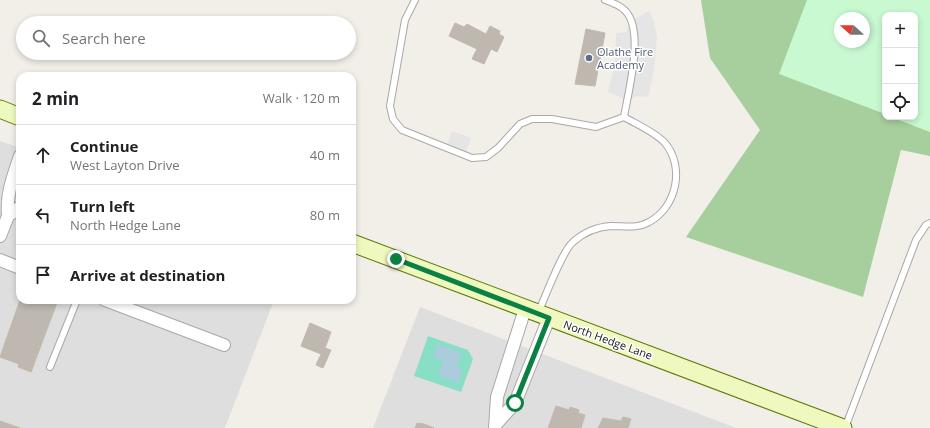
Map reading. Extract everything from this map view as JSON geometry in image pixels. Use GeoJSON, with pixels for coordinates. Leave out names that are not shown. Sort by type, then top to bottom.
{"type":"FeatureCollection","features":[{"type":"Feature","properties":{"kind":"street"},"geometry":{"type":"LineString","coordinates":[[0,109],[16,115]]}},
{"type":"Feature","properties":{"kind":"street"},"geometry":{"type":"LineString","coordinates":[[0,236],[8,216],[7,202],[9,186],[16,167]]}},
{"type":"Feature","properties":{"kind":"street"},"geometry":{"type":"LineString","coordinates":[[8,216],[16,210]]}},
{"type":"Feature","properties":{"kind":"street","name":"North Hedge Lane"},"geometry":{"type":"LineString","coordinates":[[356,244],[537,314],[844,428]]}},
{"type":"Feature","properties":{"kind":"street"},"geometry":{"type":"LineString","coordinates":[[0,260],[16,266]]}},
{"type":"Feature","properties":{"kind":"street"},"geometry":{"type":"LineString","coordinates":[[116,304],[224,345]]}},
{"type":"Feature","properties":{"kind":"street"},"geometry":{"type":"LineString","coordinates":[[496,426],[515,403],[537,314]]}},
{"type":"Feature","properties":{"kind":"street"},"geometry":{"type":"LineString","coordinates":[[496,426],[497,397],[537,314]]}},
{"type":"Feature","properties":{"kind":"lane"},"geometry":{"type":"LineString","coordinates":[[414,0],[405,20],[390,106],[392,119],[402,130],[472,158],[486,157],[498,148],[520,124],[532,119],[552,120],[596,127],[624,117],[649,131],[665,144],[676,163],[676,186],[666,207],[650,222],[630,227],[610,226],[589,230],[571,243],[557,269],[537,314]]}},
{"type":"Feature","properties":{"kind":"lane"},"geometry":{"type":"LineString","coordinates":[[605,0],[623,8],[633,26],[635,54],[624,117]]}},
{"type":"Feature","properties":{"kind":"lane"},"geometry":{"type":"LineString","coordinates":[[844,428],[916,240],[926,225],[930,223]]}},
{"type":"Feature","properties":{"kind":"lane"},"geometry":{"type":"LineString","coordinates":[[50,367],[75,304]]}},
{"type":"Feature","properties":{"kind":"shaded area"},"geometry":{"type":"Polygon","coordinates":[[[649,11],[654,22],[657,37],[654,70],[648,97],[637,96],[627,100],[608,92],[615,63],[616,33],[626,32],[631,21],[649,11]]]}},
{"type":"Feature","properties":{"kind":"shaded area"},"geometry":{"type":"Polygon","coordinates":[[[452,131],[471,138],[465,155],[446,147],[452,131]]]}},
{"type":"Feature","properties":{"kind":"shaded area"},"geometry":{"type":"Polygon","coordinates":[[[0,141],[16,147],[16,304],[272,304],[225,428],[0,428],[0,141]]]}},
{"type":"Feature","properties":{"kind":"shaded area"},"geometry":{"type":"Polygon","coordinates":[[[420,307],[736,428],[373,428],[420,307]]]}},
{"type":"Feature","properties":{"kind":"green space"},"geometry":{"type":"Polygon","coordinates":[[[701,0],[930,0],[930,156],[901,150],[863,297],[686,237],[760,130],[710,58],[701,0]]]}},
{"type":"Feature","properties":{"kind":"green space"},"geometry":{"type":"Polygon","coordinates":[[[807,0],[930,0],[930,132],[899,120],[918,120],[918,12],[882,12],[882,113],[779,74],[807,0]]]}},
{"type":"Feature","properties":{"kind":"green space"},"geometry":{"type":"Polygon","coordinates":[[[428,336],[468,350],[473,359],[461,392],[414,376],[428,336]]]}},
{"type":"Feature","properties":{"kind":"water"},"geometry":{"type":"Polygon","coordinates":[[[438,344],[462,353],[457,367],[463,370],[458,383],[438,375],[443,361],[433,357],[438,344]]]}},
{"type":"Feature","properties":{"kind":"building"},"geometry":{"type":"Polygon","coordinates":[[[455,23],[464,27],[467,24],[486,34],[490,26],[500,31],[499,34],[504,37],[497,52],[491,49],[484,64],[472,59],[477,49],[449,36],[455,23]]]}},
{"type":"Feature","properties":{"kind":"building"},"geometry":{"type":"Polygon","coordinates":[[[586,29],[605,33],[595,86],[575,84],[586,29]]]}},
{"type":"Feature","properties":{"kind":"building"},"geometry":{"type":"Polygon","coordinates":[[[19,304],[56,304],[31,372],[18,367],[19,364],[0,357],[19,304]]]}},
{"type":"Feature","properties":{"kind":"building"},"geometry":{"type":"Polygon","coordinates":[[[310,323],[331,332],[325,348],[331,350],[323,368],[316,365],[321,354],[301,346],[310,323]]]}},
{"type":"Feature","properties":{"kind":"building"},"geometry":{"type":"Polygon","coordinates":[[[556,406],[569,410],[570,407],[579,410],[578,413],[585,415],[581,428],[548,428],[556,406]]]}},
{"type":"Feature","properties":{"kind":"building"},"geometry":{"type":"Polygon","coordinates":[[[623,417],[631,419],[628,428],[598,428],[603,418],[621,421],[623,417]]]}},
{"type":"Feature","properties":{"kind":"building"},"geometry":{"type":"Polygon","coordinates":[[[0,421],[20,428],[0,428],[0,421]]]}},
{"type":"Feature","properties":{"kind":"building"},"geometry":{"type":"Polygon","coordinates":[[[417,423],[424,424],[434,428],[415,428],[417,423]]]}},
{"type":"Feature","properties":{"kind":"place","name":"Olathe Fire Academy"},"geometry":{"type":"Point","coordinates":[589,58]}},
{"type":"Feature","properties":{"kind":"route"},"geometry":{"type":"LineString","coordinates":[[396,259],[549,318],[515,403]]}}]}
